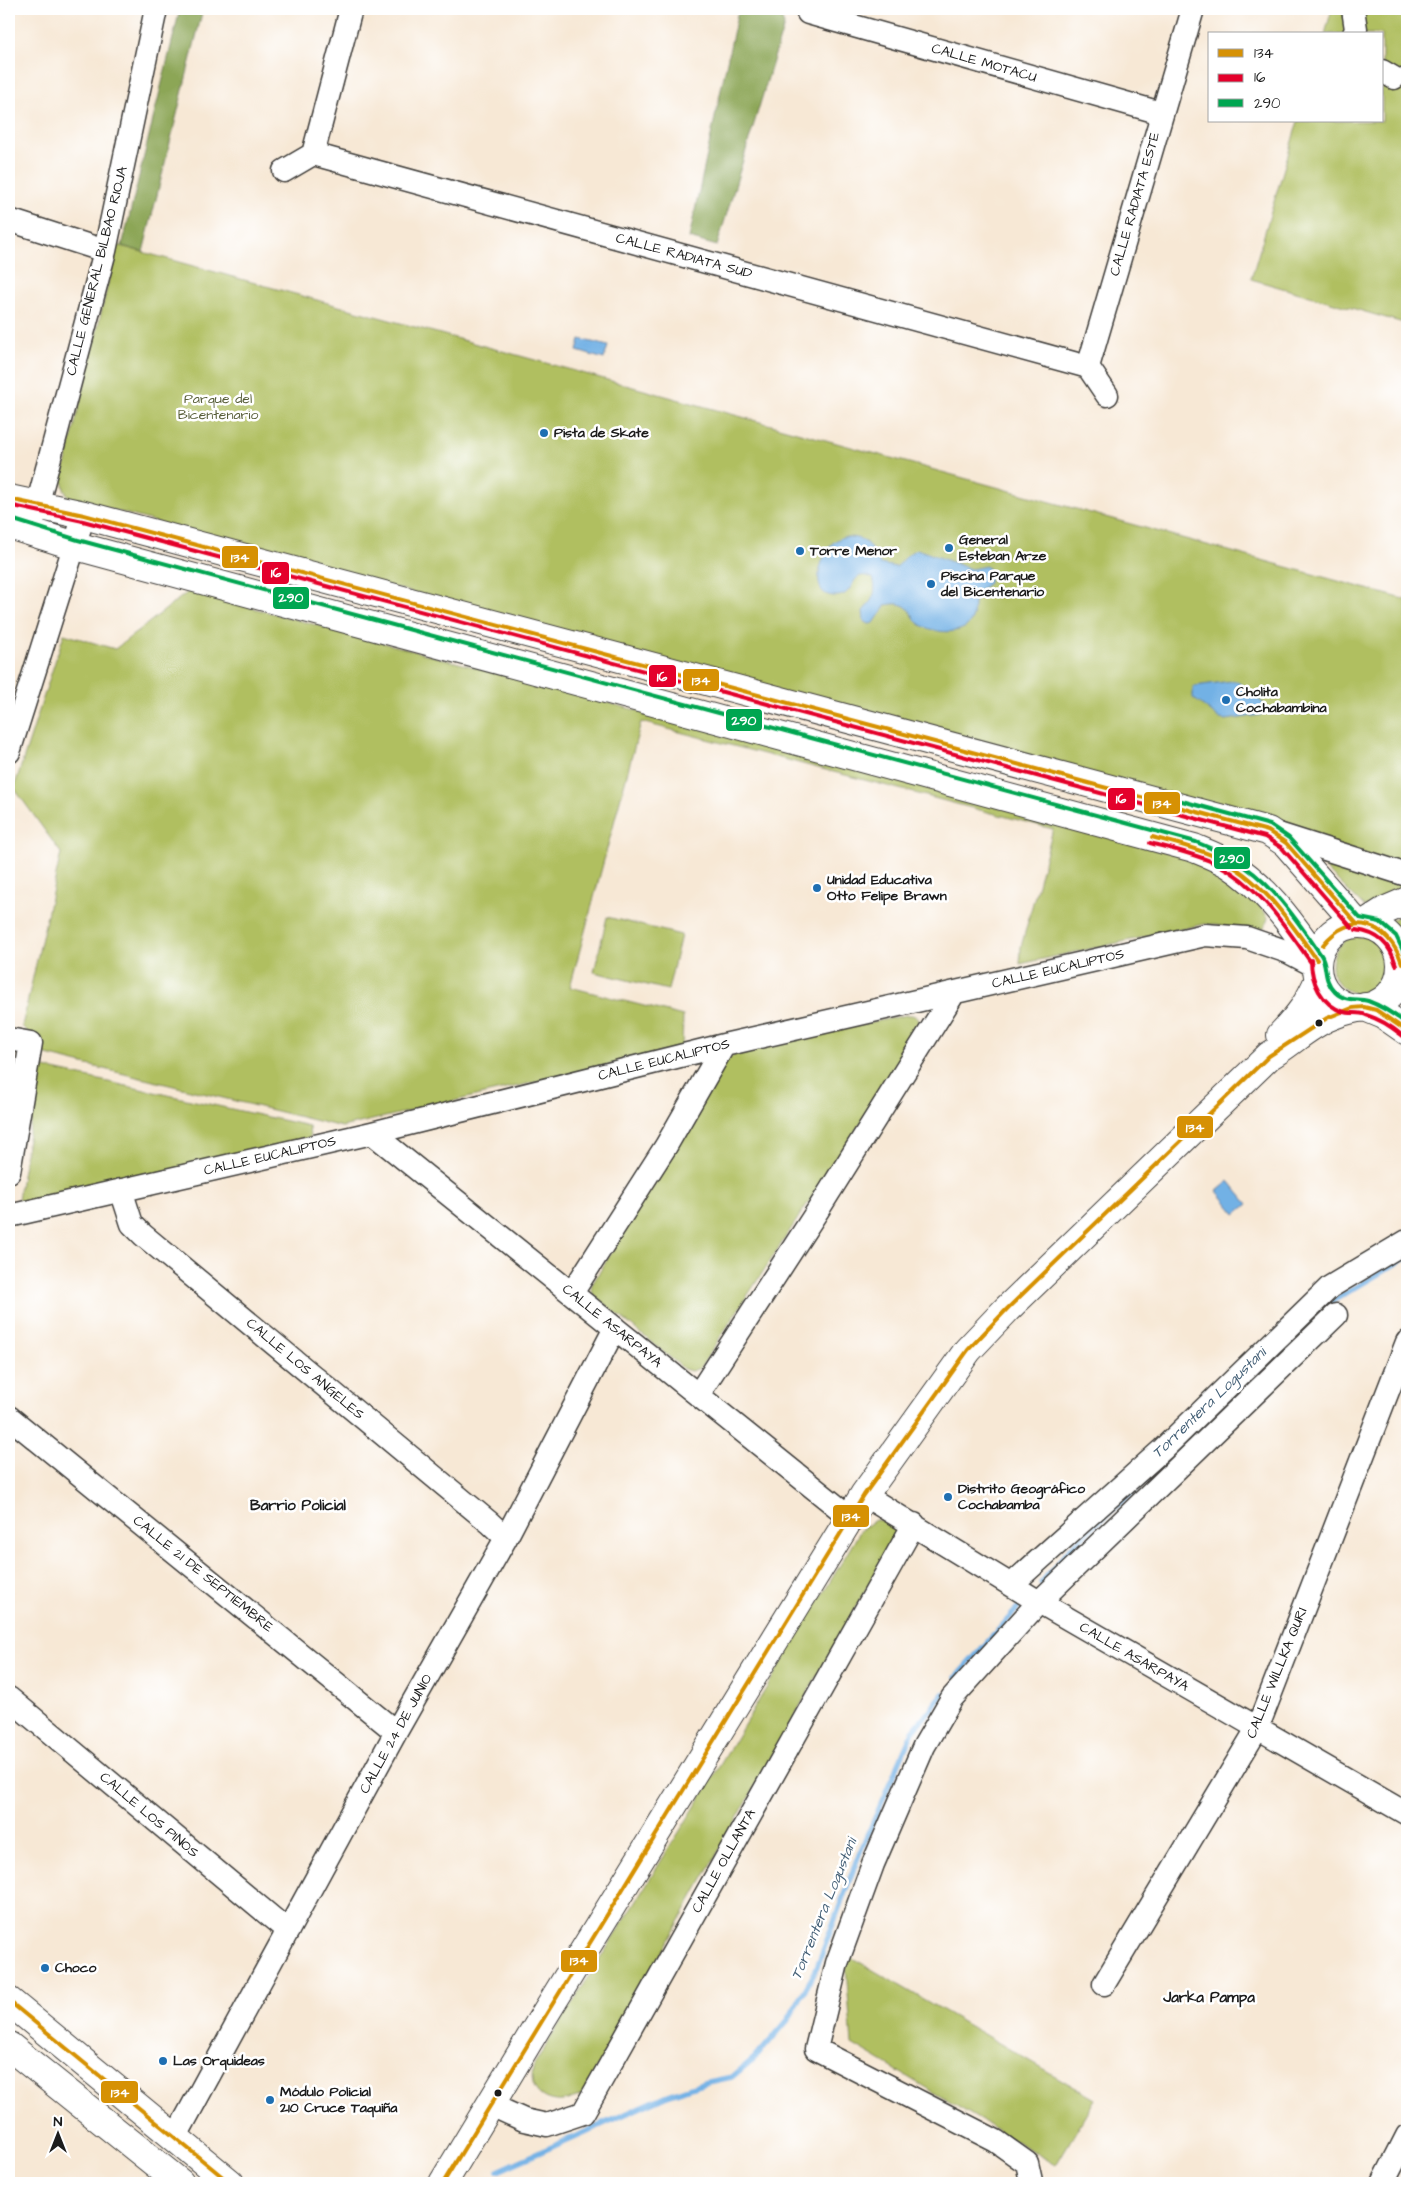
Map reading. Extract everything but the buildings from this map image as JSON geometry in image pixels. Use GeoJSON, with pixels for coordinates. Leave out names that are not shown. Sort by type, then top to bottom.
{"type":"FeatureCollection","features":[{"type":"Feature","properties":{"kind":"main road"},"geometry":{"type":"LineString","coordinates":[[9,499],[25,521],[76,546],[1194,848],[1229,864],[1258,886],[1277,905],[1318,969],[1331,997],[1343,1005],[1361,1007],[1384,1015],[1407,1031]]}},
{"type":"Feature","properties":{"kind":"main road"},"geometry":{"type":"LineString","coordinates":[[25,521],[84,515],[1268,831],[1286,843],[1360,924],[1378,928],[1386,933],[1404,960],[1399,978],[1392,992],[1380,1002],[1330,1016],[1314,1024],[1286,1046],[1268,1056]]}},
{"type":"Feature","properties":{"kind":"main road"},"geometry":{"type":"LineString","coordinates":[[443,2183],[465,2150],[537,2027],[858,1507],[968,1350],[1014,1302],[1268,1056],[1280,1036],[1302,1013],[1310,999],[1326,939],[1342,927],[1360,924],[1407,901]]}},
{"type":"Feature","properties":{"kind":"main road"},"geometry":{"type":"LineString","coordinates":[[9,2001],[230,2183]]}},
{"type":"Feature","properties":{"kind":"main road"},"geometry":{"type":"LineString","coordinates":[[9,2046],[180,2183]]}},
{"type":"Feature","properties":{"kind":"main road"},"geometry":{"type":"LineString","coordinates":[[465,2150],[468,2183]]}},
{"type":"Feature","properties":{"kind":"street","name":"CALLE GENERAL BILBAO RIOJA"},"geometry":{"type":"LineString","coordinates":[[25,521],[105,251],[156,9]]}},
{"type":"Feature","properties":{"kind":"street"},"geometry":{"type":"LineString","coordinates":[[284,171],[313,154],[351,9]]}},
{"type":"Feature","properties":{"kind":"street"},"geometry":{"type":"LineString","coordinates":[[1353,9],[1355,32]]}},
{"type":"Feature","properties":{"kind":"street","name":"CALLE MOTACU"},"geometry":{"type":"LineString","coordinates":[[808,13],[1161,113]]}},
{"type":"Feature","properties":{"kind":"street","name":"CALLE RADIATA ESTE"},"geometry":{"type":"LineString","coordinates":[[1088,367],[1188,15]]}},
{"type":"Feature","properties":{"kind":"street","name":"CALLE RADIATA SUD"},"geometry":{"type":"LineString","coordinates":[[313,154],[1088,367]]}},
{"type":"Feature","properties":{"kind":"street"},"geometry":{"type":"LineString","coordinates":[[9,220],[105,251]]}},
{"type":"Feature","properties":{"kind":"street"},"geometry":{"type":"LineString","coordinates":[[1088,367],[1107,395]]}},
{"type":"Feature","properties":{"kind":"street"},"geometry":{"type":"LineString","coordinates":[[9,752],[76,546],[84,515]]}},
{"type":"Feature","properties":{"kind":"street"},"geometry":{"type":"LineString","coordinates":[[1268,831],[1407,875]]}},
{"type":"Feature","properties":{"kind":"street","name":"CALLE EUCALIPTOS"},"geometry":{"type":"LineString","coordinates":[[9,1216],[372,1133],[724,1045],[1205,935],[1247,938],[1288,952],[1318,969]]}},
{"type":"Feature","properties":{"kind":"street"},"geometry":{"type":"LineString","coordinates":[[698,1395],[818,1210],[954,993]]}},
{"type":"Feature","properties":{"kind":"street"},"geometry":{"type":"LineString","coordinates":[[9,1039],[31,1043],[9,1172]]}},
{"type":"Feature","properties":{"kind":"street"},"geometry":{"type":"LineString","coordinates":[[572,1293],[666,1146],[724,1045]]}},
{"type":"Feature","properties":{"kind":"street","name":"CALLE ASARPAYA"},"geometry":{"type":"LineString","coordinates":[[372,1133],[698,1395],[858,1507],[914,1524],[1039,1602],[1407,1814]]}},
{"type":"Feature","properties":{"kind":"street","name":"CALLE LOS ANGELES"},"geometry":{"type":"LineString","coordinates":[[121,1190],[132,1224],[143,1235],[506,1538]]}},
{"type":"Feature","properties":{"kind":"street"},"geometry":{"type":"LineString","coordinates":[[1011,1585],[1163,1449],[1330,1287],[1407,1242]]}},
{"type":"Feature","properties":{"kind":"street"},"geometry":{"type":"LineString","coordinates":[[1031,2181],[1026,2163],[996,2141],[816,2049],[837,1963],[873,1864],[924,1746],[952,1698],[1039,1602],[1336,1315]]}},
{"type":"Feature","properties":{"kind":"street","name":"CALLE 24 DE JUNIO"},"geometry":{"type":"LineString","coordinates":[[175,2138],[396,1732],[506,1538],[614,1328]]}},
{"type":"Feature","properties":{"kind":"street","name":"CALLE WILLKA QURI"},"geometry":{"type":"LineString","coordinates":[[1104,1984],[1257,1729],[1407,1342]]}},
{"type":"Feature","properties":{"kind":"street","name":"CALLE 21 DE SEPTIEMBRE"},"geometry":{"type":"LineString","coordinates":[[9,1417],[396,1732]]}},
{"type":"Feature","properties":{"kind":"street","name":"CALLE OLLANTA"},"geometry":{"type":"LineString","coordinates":[[491,2105],[524,2120],[547,2125],[583,2113],[914,1524]]}},
{"type":"Feature","properties":{"kind":"street","name":"CALLE LOS PINOS"},"geometry":{"type":"LineString","coordinates":[[9,1698],[288,1931]]}},
{"type":"Feature","properties":{"kind":"street"},"geometry":{"type":"LineString","coordinates":[[1383,2183],[1407,2136]]}},
{"type":"Feature","properties":{"kind":"green space"},"geometry":{"type":"Polygon","coordinates":[[[180,9],[203,9],[143,252],[122,246],[180,9]]]}},
{"type":"Feature","properties":{"kind":"green space"},"geometry":{"type":"Polygon","coordinates":[[[744,9],[781,9],[784,25],[717,246],[689,238],[737,15],[744,9]]]}},
{"type":"Feature","properties":{"kind":"green space"},"geometry":{"type":"Polygon","coordinates":[[[1332,9],[1407,9],[1407,324],[1251,279],[1298,122],[1384,122],[1384,32],[1326,32],[1332,9]]]}},
{"type":"Feature","properties":{"kind":"green space","name":"Parque del Bicentenario"},"geometry":{"type":"Polygon","coordinates":[[[117,245],[1407,600],[1407,866],[69,498],[64,489],[62,479],[117,245]]]}},
{"type":"Feature","properties":{"kind":"green space"},"geometry":{"type":"Polygon","coordinates":[[[189,591],[1175,854],[1214,871],[1239,886],[1251,896],[1268,918],[1265,927],[1257,930],[1205,924],[1020,964],[1021,947],[1053,829],[641,722],[570,987],[683,1016],[682,1048],[342,1127],[38,1053],[38,1044],[22,1026],[61,853],[14,788],[64,634],[115,649],[189,591]]]}},
{"type":"Feature","properties":{"kind":"green space"},"geometry":{"type":"Polygon","coordinates":[[[1316,856],[1407,884],[1407,889],[1374,907],[1364,907],[1316,859],[1316,856]]]}},
{"type":"Feature","properties":{"kind":"green space"},"geometry":{"type":"Polygon","coordinates":[[[1407,912],[1407,935],[1387,922],[1407,912]]]}},
{"type":"Feature","properties":{"kind":"green space"},"geometry":{"type":"Polygon","coordinates":[[[607,917],[681,935],[668,990],[594,972],[607,917]]]}},
{"type":"Feature","properties":{"kind":"green space"},"geometry":{"type":"Polygon","coordinates":[[[1361,936],[1377,941],[1385,949],[1390,965],[1385,981],[1377,989],[1361,994],[1345,989],[1337,981],[1332,965],[1337,949],[1345,941],[1361,936]]]}},
{"type":"Feature","properties":{"kind":"green space"},"geometry":{"type":"Polygon","coordinates":[[[906,1015],[914,1016],[919,1020],[918,1035],[700,1368],[691,1371],[684,1369],[593,1294],[591,1286],[728,1058],[739,1052],[906,1015]]]}},
{"type":"Feature","properties":{"kind":"green space"},"geometry":{"type":"Polygon","coordinates":[[[40,1067],[309,1126],[310,1139],[26,1204],[18,1199],[40,1067]]]}},
{"type":"Feature","properties":{"kind":"green space"},"geometry":{"type":"Polygon","coordinates":[[[875,1520],[890,1521],[900,1528],[582,2095],[563,2101],[555,2101],[541,2096],[532,2078],[535,2063],[701,1797],[861,1530],[875,1520]]]}},
{"type":"Feature","properties":{"kind":"green space"},"geometry":{"type":"Polygon","coordinates":[[[849,1956],[1095,2099],[1056,2165],[852,2044],[846,1968],[849,1956]]]}},
{"type":"Feature","properties":{"kind":"water"},"geometry":{"type":"Polygon","coordinates":[[[580,339],[608,346],[604,359],[577,351],[580,339]]]}},
{"type":"Feature","properties":{"kind":"water","name":"Piscina Parque del Bicentenario"},"geometry":{"type":"Polygon","coordinates":[[[843,537],[857,538],[867,543],[880,564],[896,567],[911,552],[917,549],[971,569],[986,566],[990,570],[989,583],[975,594],[971,621],[961,629],[945,632],[937,631],[922,626],[907,608],[896,604],[886,605],[874,623],[869,624],[864,621],[863,611],[871,600],[875,588],[873,578],[859,576],[847,592],[834,596],[826,594],[821,589],[819,583],[820,567],[823,559],[830,546],[843,537]]]}},
{"type":"Feature","properties":{"kind":"water"},"geometry":{"type":"Polygon","coordinates":[[[1231,681],[1238,682],[1264,704],[1264,712],[1261,715],[1226,720],[1220,719],[1193,698],[1195,686],[1231,681]]]}},
{"type":"Feature","properties":{"kind":"water"},"geometry":{"type":"Polygon","coordinates":[[[1229,1181],[1248,1204],[1236,1214],[1217,1191],[1229,1181]]]}},
{"type":"Feature","properties":{"kind":"waterway","name":"Torrentera Logustani"},"geometry":{"type":"LineString","coordinates":[[1041,1583],[1071,1547],[1165,1464],[1325,1309],[1338,1298],[1407,1257]]}},
{"type":"Feature","properties":{"kind":"waterway","name":"Torrentera Logustani"},"geometry":{"type":"LineString","coordinates":[[956,1677],[1018,1608]]}},
{"type":"Feature","properties":{"kind":"waterway","name":"Torrentera Logustani"},"geometry":{"type":"LineString","coordinates":[[498,2171],[668,2095],[699,2084],[732,2077],[758,2055],[788,2020],[815,1972],[860,1852],[913,1731],[943,1694]]}},
{"type":"Feature","properties":{"kind":"transit line","name":"134"},"geometry":{"type":"LineString","coordinates":[[9,499],[84,515],[1268,831],[1286,843],[1357,924]]}},
{"type":"Feature","properties":{"kind":"transit line","name":"16"},"geometry":{"type":"LineString","coordinates":[[9,505],[83,521],[1265,837],[1282,848],[1352,928]]}},
{"type":"Feature","properties":{"kind":"transit line","name":"290"},"geometry":{"type":"LineString","coordinates":[[11,519],[78,540],[1196,842],[1227,856],[1245,867],[1270,888],[1292,914],[1321,955],[1328,982],[1335,992],[1343,997],[1373,1003],[1407,1024]]}},
{"type":"Feature","properties":{"kind":"transit line","name":"290"},"geometry":{"type":"LineString","coordinates":[[1171,798],[1270,825],[1289,838],[1360,918],[1380,922],[1396,936],[1407,959]]}},
{"type":"Feature","properties":{"kind":"transit line","name":"134"},"geometry":{"type":"LineString","coordinates":[[1152,837],[1210,854],[1248,877],[1274,903],[1317,960]]}},
{"type":"Feature","properties":{"kind":"transit line","name":"16"},"geometry":{"type":"LineString","coordinates":[[1150,843],[1201,857],[1217,864],[1246,883],[1270,908],[1312,964]]}},
{"type":"Feature","properties":{"kind":"transit line","name":"134"},"geometry":{"type":"LineString","coordinates":[[1323,945],[1334,934],[1345,927],[1357,924],[1368,926],[1378,930],[1388,938],[1396,949],[1402,963]]}},
{"type":"Feature","properties":{"kind":"transit line","name":"16"},"geometry":{"type":"LineString","coordinates":[[1356,930],[1371,934],[1387,945],[1396,965]]}},
{"type":"Feature","properties":{"kind":"transit line","name":"16"},"geometry":{"type":"LineString","coordinates":[[1311,960],[1315,984],[1329,1004],[1344,1012],[1363,1014],[1376,1019],[1390,1026],[1403,1036]]}},
{"type":"Feature","properties":{"kind":"transit line","name":"134"},"geometry":{"type":"LineString","coordinates":[[443,2183],[864,1495],[968,1350],[1007,1309],[1269,1056],[1327,1018],[1352,1008],[1364,1007],[1376,1010],[1407,1031]]}},
{"type":"Feature","properties":{"kind":"transit line","name":"134"},"geometry":{"type":"LineString","coordinates":[[9,2001],[230,2183]]}},
{"type":"Feature","properties":{"kind":"place","name":"Pista de Skate"},"geometry":{"type":"Point","coordinates":[544,433]}},
{"type":"Feature","properties":{"kind":"place","name":"General Esteban Arze"},"geometry":{"type":"Point","coordinates":[949,548]}},
{"type":"Feature","properties":{"kind":"place","name":"Torre Menor"},"geometry":{"type":"Point","coordinates":[800,551]}},
{"type":"Feature","properties":{"kind":"place","name":"Piscina Parque del Bicentenario"},"geometry":{"type":"Point","coordinates":[931,584]}},
{"type":"Feature","properties":{"kind":"place","name":"Cholita Cochabambina"},"geometry":{"type":"Point","coordinates":[1226,700]}},
{"type":"Feature","properties":{"kind":"place","name":"Unidad Educativa Otto Felipe Brawn"},"geometry":{"type":"Point","coordinates":[817,888]}},
{"type":"Feature","properties":{"kind":"place","name":"Distrito Geográfico Cochabamba"},"geometry":{"type":"Point","coordinates":[948,1497]}},
{"type":"Feature","properties":{"kind":"place","name":"Choco"},"geometry":{"type":"Point","coordinates":[45,1968]}},
{"type":"Feature","properties":{"kind":"place","name":"Las Orquideas"},"geometry":{"type":"Point","coordinates":[163,2061]}},
{"type":"Feature","properties":{"kind":"place","name":"Módulo Policial 210 Cruce Taquiña"},"geometry":{"type":"Point","coordinates":[270,2100]}},
{"type":"Feature","properties":{"kind":"district","name":"Barrio Policial"},"geometry":{"type":"Point","coordinates":[298,1505]}},
{"type":"Feature","properties":{"kind":"district","name":"Jarka Pampa"},"geometry":{"type":"Point","coordinates":[1209,1997]}}]}
